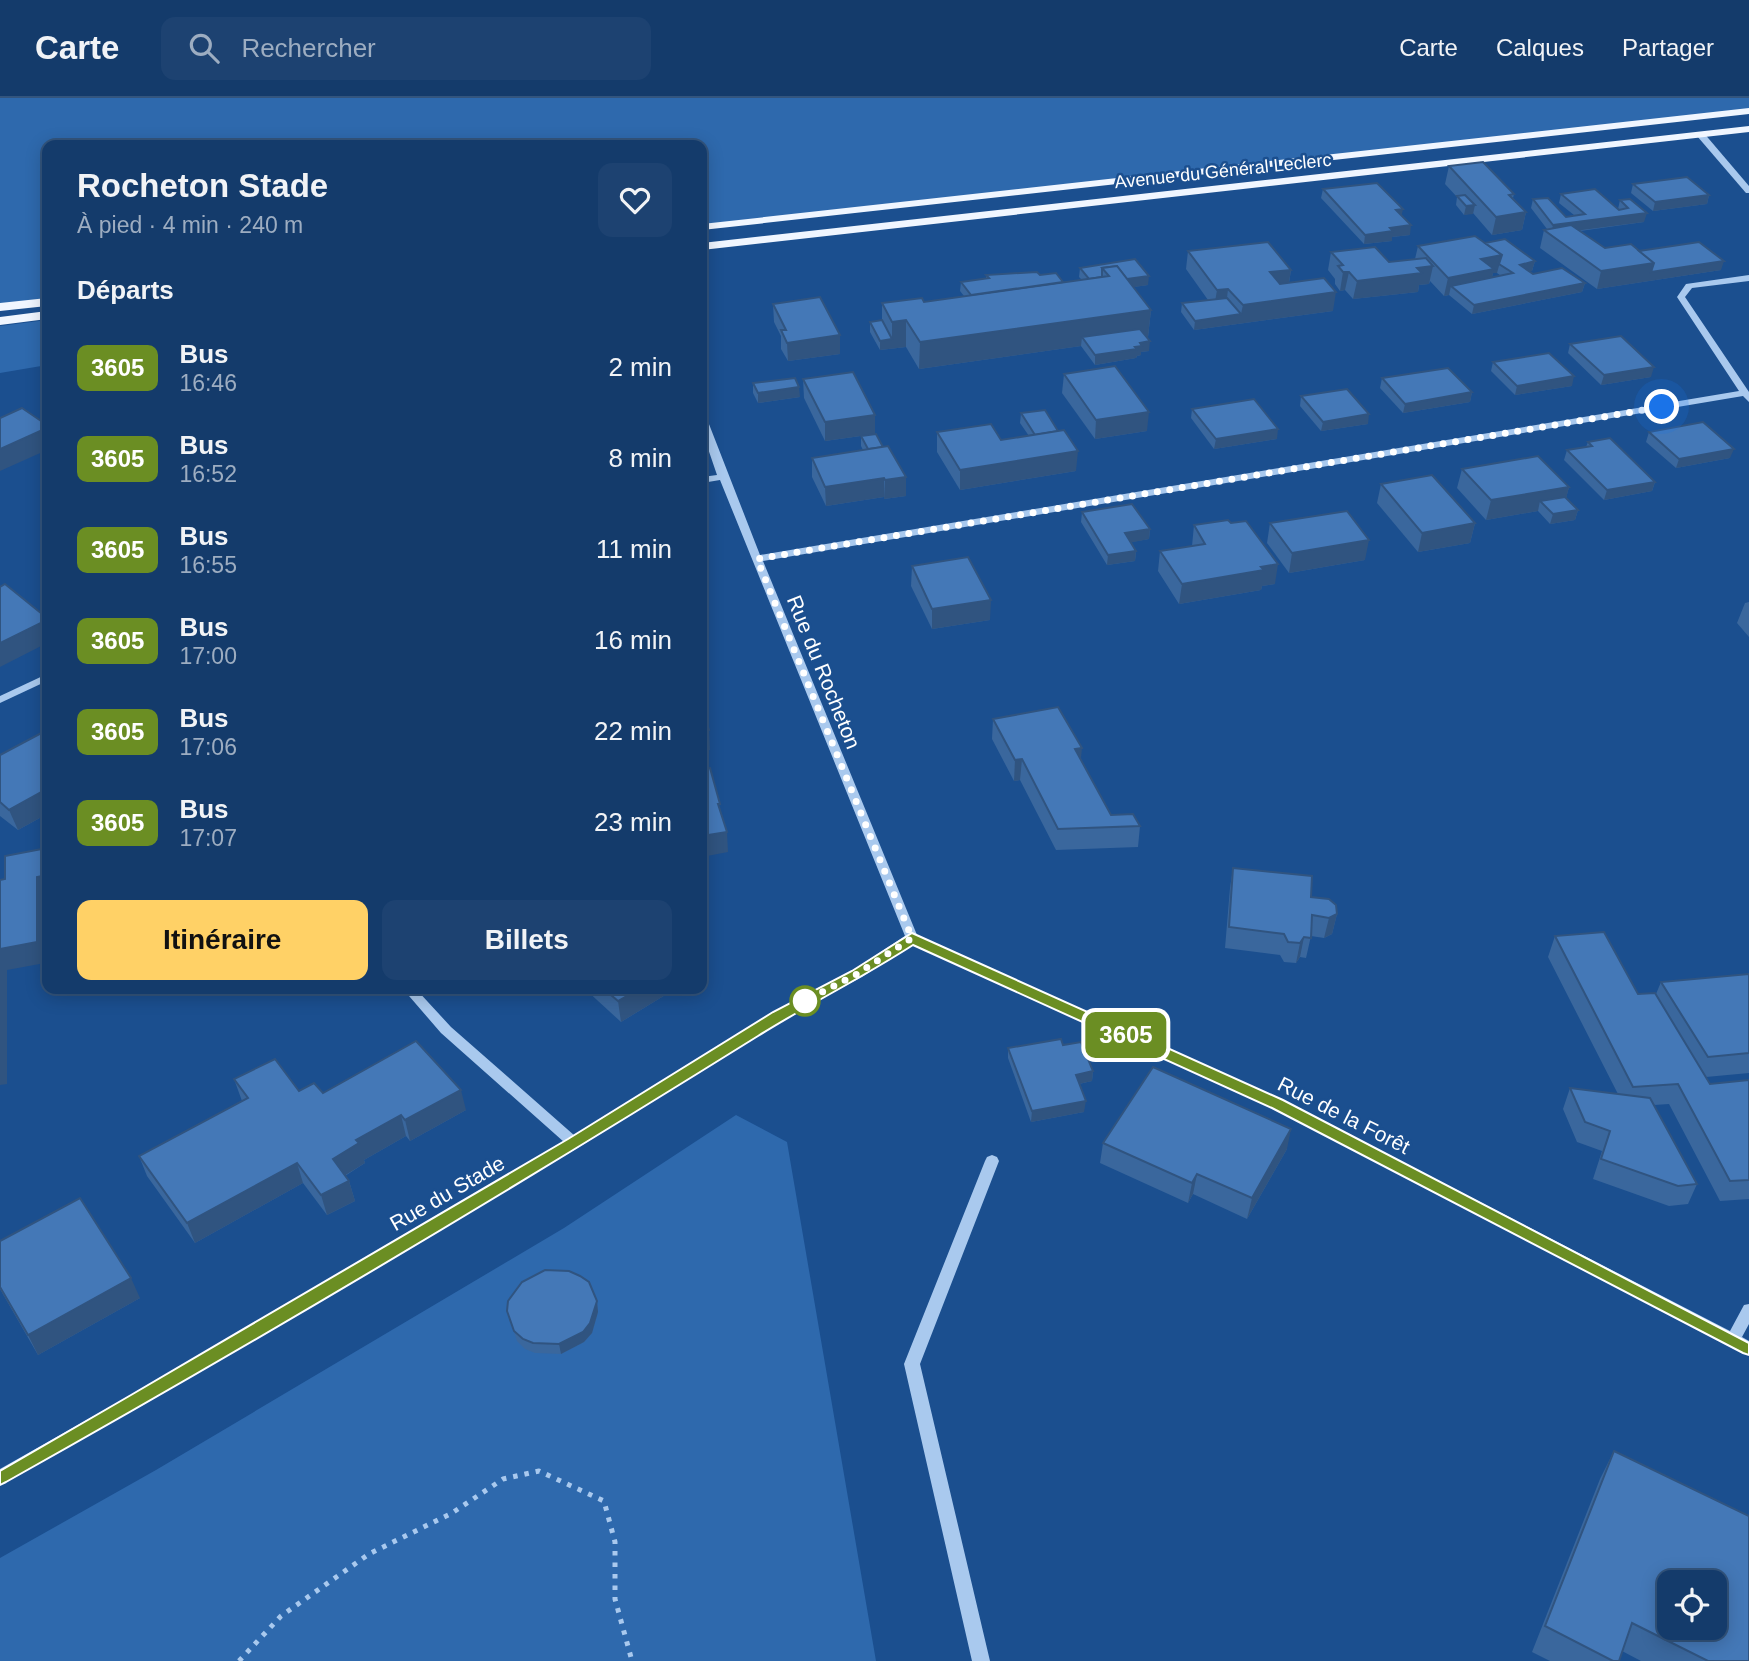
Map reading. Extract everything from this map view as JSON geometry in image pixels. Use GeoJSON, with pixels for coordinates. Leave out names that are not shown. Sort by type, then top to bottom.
{"type":"FeatureCollection","features":[{"type":"Feature","properties":{"kind":"main road","name":"Avenue du Général Leclerc"},"geometry":{"type":"LineString","coordinates":[[707,226],[1749,111]]}},
{"type":"Feature","properties":{"kind":"main road","name":"Avenue du Général Leclerc"},"geometry":{"type":"LineString","coordinates":[[707,246],[1749,129]]}},
{"type":"Feature","properties":{"kind":"main road"},"geometry":{"type":"LineString","coordinates":[[0,307],[42,303]]}},
{"type":"Feature","properties":{"kind":"main road"},"geometry":{"type":"LineString","coordinates":[[0,321],[42,316]]}},
{"type":"Feature","properties":{"kind":"street"},"geometry":{"type":"LineString","coordinates":[[1700,134],[1749,191]]}},
{"type":"Feature","properties":{"kind":"street"},"geometry":{"type":"LineString","coordinates":[[757,559],[1747,396],[1681,298],[1689,286],[1749,278]]}},
{"type":"Feature","properties":{"kind":"street","name":"Rue du Rocheton"},"geometry":{"type":"LineString","coordinates":[[707,433],[912,938]]}},
{"type":"Feature","properties":{"kind":"street"},"geometry":{"type":"LineString","coordinates":[[707,479],[723,477]]}},
{"type":"Feature","properties":{"kind":"street"},"geometry":{"type":"LineString","coordinates":[[0,700],[42,679]]}},
{"type":"Feature","properties":{"kind":"street","name":"Rue du Stade"},"geometry":{"type":"LineString","coordinates":[[0,1477],[137,1400],[574,1143],[778,1016],[857,974],[912,938]]}},
{"type":"Feature","properties":{"kind":"street","name":"Rue de la Forêt"},"geometry":{"type":"LineString","coordinates":[[912,938],[1277,1104],[1749,1348]]}},
{"type":"Feature","properties":{"kind":"street"},"geometry":{"type":"LineString","coordinates":[[414,994],[446,1030],[574,1143]]}},
{"type":"Feature","properties":{"kind":"street"},"geometry":{"type":"LineString","coordinates":[[981,1661],[912,1364],[992,1161]]}},
{"type":"Feature","properties":{"kind":"street"},"geometry":{"type":"LineString","coordinates":[[1734,1339],[1749,1310]]}},
{"type":"Feature","properties":{"kind":"path"},"geometry":{"type":"LineString","coordinates":[[239,1661],[281,1616],[369,1553],[453,1513],[503,1479],[539,1471],[604,1501],[615,1542],[615,1600],[632,1661]]}},
{"type":"Feature","properties":{"kind":"shaded area"},"geometry":{"type":"Polygon","coordinates":[[[0,98],[1749,98],[1749,111],[707,226],[707,140],[42,140],[42,302],[0,306],[0,98]]]}},
{"type":"Feature","properties":{"kind":"shaded area"},"geometry":{"type":"Polygon","coordinates":[[[42,321],[42,366],[0,373],[0,326],[42,321]]]}},
{"type":"Feature","properties":{"kind":"shaded area"},"geometry":{"type":"Polygon","coordinates":[[[736,1115],[787,1142],[876,1661],[0,1661],[0,1558],[156,1470],[564,1228],[736,1115]]]}},
{"type":"Feature","properties":{"kind":"building"},"geometry":{"type":"Polygon","coordinates":[[[1483,162],[1514,194],[1509,195],[1526,212],[1496,217],[1449,166],[1483,162]]]}},
{"type":"Feature","properties":{"kind":"building"},"geometry":{"type":"Polygon","coordinates":[[[1687,177],[1709,195],[1655,202],[1633,184],[1687,177]]]}},
{"type":"Feature","properties":{"kind":"building"},"geometry":{"type":"Polygon","coordinates":[[[1377,183],[1403,209],[1396,210],[1411,225],[1365,235],[1323,189],[1377,183]]]}},
{"type":"Feature","properties":{"kind":"building"},"geometry":{"type":"Polygon","coordinates":[[[1595,189],[1619,210],[1628,208],[1620,200],[1630,199],[1647,213],[1553,225],[1533,199],[1548,198],[1566,217],[1585,214],[1561,194],[1595,189]]]}},
{"type":"Feature","properties":{"kind":"building"},"geometry":{"type":"Polygon","coordinates":[[[1465,195],[1475,205],[1466,206],[1457,196],[1465,195]]]}},
{"type":"Feature","properties":{"kind":"building"},"geometry":{"type":"Polygon","coordinates":[[[1571,225],[1605,248],[1631,244],[1654,263],[1601,271],[1544,230],[1571,225]]]}},
{"type":"Feature","properties":{"kind":"building"},"geometry":{"type":"Polygon","coordinates":[[[1475,236],[1502,255],[1481,259],[1494,269],[1448,278],[1418,246],[1475,236]]]}},
{"type":"Feature","properties":{"kind":"building"},"geometry":{"type":"Polygon","coordinates":[[[1505,239],[1535,261],[1520,265],[1533,274],[1562,268],[1585,283],[1474,305],[1451,286],[1513,273],[1499,264],[1502,255],[1485,243],[1505,239]]]}},
{"type":"Feature","properties":{"kind":"building"},"geometry":{"type":"Polygon","coordinates":[[[1268,242],[1291,270],[1270,272],[1280,284],[1324,278],[1336,292],[1243,305],[1228,289],[1217,290],[1188,251],[1268,242]]]}},
{"type":"Feature","properties":{"kind":"building"},"geometry":{"type":"Polygon","coordinates":[[[1699,242],[1724,261],[1651,272],[1654,263],[1639,251],[1699,242]]]}},
{"type":"Feature","properties":{"kind":"building"},"geometry":{"type":"Polygon","coordinates":[[[1375,247],[1389,262],[1426,258],[1433,266],[1417,268],[1422,273],[1357,281],[1349,272],[1343,272],[1338,266],[1343,265],[1331,252],[1375,247]]]}},
{"type":"Feature","properties":{"kind":"building"},"geometry":{"type":"Polygon","coordinates":[[[1135,259],[1149,276],[1127,279],[1117,266],[1102,268],[1102,277],[1089,279],[1080,268],[1135,259]]]}},
{"type":"Feature","properties":{"kind":"building"},"geometry":{"type":"Polygon","coordinates":[[[1117,266],[1151,310],[920,342],[906,320],[892,322],[882,303],[922,298],[924,302],[1109,276],[1102,268],[1117,266]]]}},
{"type":"Feature","properties":{"kind":"building"},"geometry":{"type":"Polygon","coordinates":[[[1037,272],[1040,275],[1056,273],[1063,282],[971,295],[961,282],[989,278],[986,275],[1037,272]]]}},
{"type":"Feature","properties":{"kind":"building"},"geometry":{"type":"Polygon","coordinates":[[[820,297],[840,335],[787,343],[781,330],[786,330],[773,304],[820,297]]]}},
{"type":"Feature","properties":{"kind":"building"},"geometry":{"type":"Polygon","coordinates":[[[1227,298],[1241,314],[1195,321],[1182,303],[1227,298]]]}},
{"type":"Feature","properties":{"kind":"building"},"geometry":{"type":"Polygon","coordinates":[[[882,320],[892,339],[880,341],[870,322],[882,320]]]}},
{"type":"Feature","properties":{"kind":"building"},"geometry":{"type":"Polygon","coordinates":[[[1140,329],[1150,341],[1140,343],[1142,346],[1135,347],[1137,349],[1095,355],[1082,337],[1140,329]]]}},
{"type":"Feature","properties":{"kind":"building"},"geometry":{"type":"Polygon","coordinates":[[[1621,336],[1654,367],[1604,375],[1570,344],[1621,336]]]}},
{"type":"Feature","properties":{"kind":"building"},"geometry":{"type":"Polygon","coordinates":[[[1549,353],[1574,376],[1517,386],[1493,362],[1549,353]]]}},
{"type":"Feature","properties":{"kind":"building"},"geometry":{"type":"Polygon","coordinates":[[[1115,366],[1149,412],[1096,420],[1064,374],[1115,366]]]}},
{"type":"Feature","properties":{"kind":"building"},"geometry":{"type":"Polygon","coordinates":[[[1448,368],[1472,392],[1405,404],[1382,378],[1448,368]]]}},
{"type":"Feature","properties":{"kind":"building"},"geometry":{"type":"Polygon","coordinates":[[[853,372],[875,415],[825,422],[803,379],[853,372]]]}},
{"type":"Feature","properties":{"kind":"building"},"geometry":{"type":"Polygon","coordinates":[[[795,378],[799,387],[758,393],[753,383],[795,378]]]}},
{"type":"Feature","properties":{"kind":"building"},"geometry":{"type":"Polygon","coordinates":[[[1347,389],[1369,414],[1323,422],[1301,396],[1347,389]]]}},
{"type":"Feature","properties":{"kind":"building"},"geometry":{"type":"Polygon","coordinates":[[[1254,399],[1278,429],[1216,439],[1192,409],[1254,399]]]}},
{"type":"Feature","properties":{"kind":"building"},"geometry":{"type":"Polygon","coordinates":[[[22,408],[42,422],[42,430],[0,449],[0,418],[22,408]]]}},
{"type":"Feature","properties":{"kind":"building"},"geometry":{"type":"Polygon","coordinates":[[[1045,410],[1058,431],[1035,435],[1021,413],[1045,410]]]}},
{"type":"Feature","properties":{"kind":"building"},"geometry":{"type":"Polygon","coordinates":[[[1703,422],[1734,449],[1679,459],[1649,432],[1703,422]]]}},
{"type":"Feature","properties":{"kind":"building"},"geometry":{"type":"Polygon","coordinates":[[[991,424],[1001,440],[1064,430],[1078,451],[960,470],[937,432],[991,424]]]}},
{"type":"Feature","properties":{"kind":"building"},"geometry":{"type":"Polygon","coordinates":[[[876,434],[883,447],[868,449],[861,436],[876,434]]]}},
{"type":"Feature","properties":{"kind":"building"},"geometry":{"type":"Polygon","coordinates":[[[1610,438],[1655,482],[1607,490],[1567,450],[1592,446],[1588,442],[1610,438]]]}},
{"type":"Feature","properties":{"kind":"building"},"geometry":{"type":"Polygon","coordinates":[[[888,446],[906,477],[825,487],[812,458],[888,446]]]}},
{"type":"Feature","properties":{"kind":"building"},"geometry":{"type":"Polygon","coordinates":[[[1538,456],[1569,487],[1491,500],[1462,469],[1538,456]]]}},
{"type":"Feature","properties":{"kind":"building"},"geometry":{"type":"Polygon","coordinates":[[[1432,475],[1475,523],[1422,533],[1381,484],[1432,475]]]}},
{"type":"Feature","properties":{"kind":"building"},"geometry":{"type":"Polygon","coordinates":[[[1565,497],[1578,510],[1553,514],[1540,501],[1565,497]]]}},
{"type":"Feature","properties":{"kind":"building"},"geometry":{"type":"Polygon","coordinates":[[[1132,504],[1150,529],[1125,533],[1136,551],[1108,555],[1082,512],[1132,504]]]}},
{"type":"Feature","properties":{"kind":"building"},"geometry":{"type":"Polygon","coordinates":[[[1347,511],[1369,540],[1292,553],[1270,523],[1347,511]]]}},
{"type":"Feature","properties":{"kind":"building"},"geometry":{"type":"Polygon","coordinates":[[[1228,520],[1231,523],[1246,521],[1278,564],[1261,567],[1264,570],[1182,584],[1160,551],[1205,544],[1194,525],[1228,520]]]}},
{"type":"Feature","properties":{"kind":"building"},"geometry":{"type":"Polygon","coordinates":[[[968,557],[991,600],[932,609],[912,566],[968,557]]]}},
{"type":"Feature","properties":{"kind":"building"},"geometry":{"type":"Polygon","coordinates":[[[5,584],[42,614],[42,622],[0,643],[0,587],[5,584]]]}},
{"type":"Feature","properties":{"kind":"building"},"geometry":{"type":"Polygon","coordinates":[[[1058,707],[1082,748],[1075,749],[1111,815],[1133,814],[1140,826],[1058,829],[1022,759],[1015,760],[993,719],[1058,707]]]}},
{"type":"Feature","properties":{"kind":"building"},"geometry":{"type":"Polygon","coordinates":[[[42,733],[42,792],[9,810],[0,802],[0,755],[42,733]]]}},
{"type":"Feature","properties":{"kind":"building"},"geometry":{"type":"Polygon","coordinates":[[[707,768],[710,768],[727,832],[707,835],[707,768]]]}},
{"type":"Feature","properties":{"kind":"building"},"geometry":{"type":"Polygon","coordinates":[[[42,849],[42,876],[37,877],[37,942],[0,949],[0,880],[5,879],[5,856],[42,849]]]}},
{"type":"Feature","properties":{"kind":"building"},"geometry":{"type":"Polygon","coordinates":[[[1233,868],[1312,876],[1311,897],[1329,899],[1336,905],[1337,914],[1329,918],[1312,915],[1311,938],[1304,937],[1300,943],[1288,942],[1284,934],[1229,927],[1233,868]]]}},
{"type":"Feature","properties":{"kind":"building"},"geometry":{"type":"Polygon","coordinates":[[[1604,932],[1638,994],[1655,993],[1710,1084],[1749,1080],[1749,1180],[1730,1181],[1678,1084],[1633,1087],[1555,936],[1604,932]]]}},
{"type":"Feature","properties":{"kind":"building"},"geometry":{"type":"Polygon","coordinates":[[[1749,974],[1749,1053],[1708,1057],[1661,982],[1749,974]]]}},
{"type":"Feature","properties":{"kind":"building"},"geometry":{"type":"Polygon","coordinates":[[[610,994],[630,994],[618,1001],[610,994]]]}},
{"type":"Feature","properties":{"kind":"building"},"geometry":{"type":"Polygon","coordinates":[[[1061,1039],[1063,1045],[1081,1042],[1093,1071],[1076,1075],[1086,1101],[1032,1111],[1008,1048],[1061,1039]]]}},
{"type":"Feature","properties":{"kind":"building"},"geometry":{"type":"Polygon","coordinates":[[[416,1041],[461,1090],[405,1120],[401,1115],[356,1140],[359,1143],[333,1159],[349,1181],[321,1195],[297,1163],[187,1223],[139,1156],[248,1098],[234,1079],[275,1059],[299,1091],[314,1083],[323,1093],[416,1041]]]}},
{"type":"Feature","properties":{"kind":"building"},"geometry":{"type":"Polygon","coordinates":[[[1153,1067],[1291,1129],[1252,1198],[1197,1174],[1192,1183],[1103,1143],[1153,1067]]]}},
{"type":"Feature","properties":{"kind":"building"},"geometry":{"type":"Polygon","coordinates":[[[1570,1088],[1650,1098],[1697,1184],[1678,1186],[1601,1159],[1610,1131],[1585,1122],[1570,1088]]]}},
{"type":"Feature","properties":{"kind":"building"},"geometry":{"type":"Polygon","coordinates":[[[80,1198],[131,1278],[28,1335],[0,1287],[0,1241],[80,1198]]]}},
{"type":"Feature","properties":{"kind":"building"},"geometry":{"type":"Polygon","coordinates":[[[545,1270],[569,1271],[580,1276],[589,1282],[597,1301],[590,1323],[583,1332],[559,1344],[533,1343],[523,1339],[514,1331],[507,1311],[508,1301],[522,1282],[545,1270]]]}},
{"type":"Feature","properties":{"kind":"building"},"geometry":{"type":"Polygon","coordinates":[[[1614,1451],[1749,1516],[1749,1661],[1708,1661],[1666,1640],[1727,1640],[1727,1570],[1657,1570],[1657,1636],[1632,1623],[1619,1661],[1613,1661],[1545,1626],[1614,1451]]]}},
{"type":"Feature","properties":{"kind":"bus line","name":"3605"},"geometry":{"type":"LineString","coordinates":[[0,1477],[137,1400],[574,1143],[778,1016],[857,974],[912,938],[1277,1104],[1749,1348]]}},
{"type":"Feature","properties":{"kind":"route"},"geometry":{"type":"LineString","coordinates":[[805,1001],[797,1005],[857,974],[912,938],[757,559],[1662,407]]}}]}
